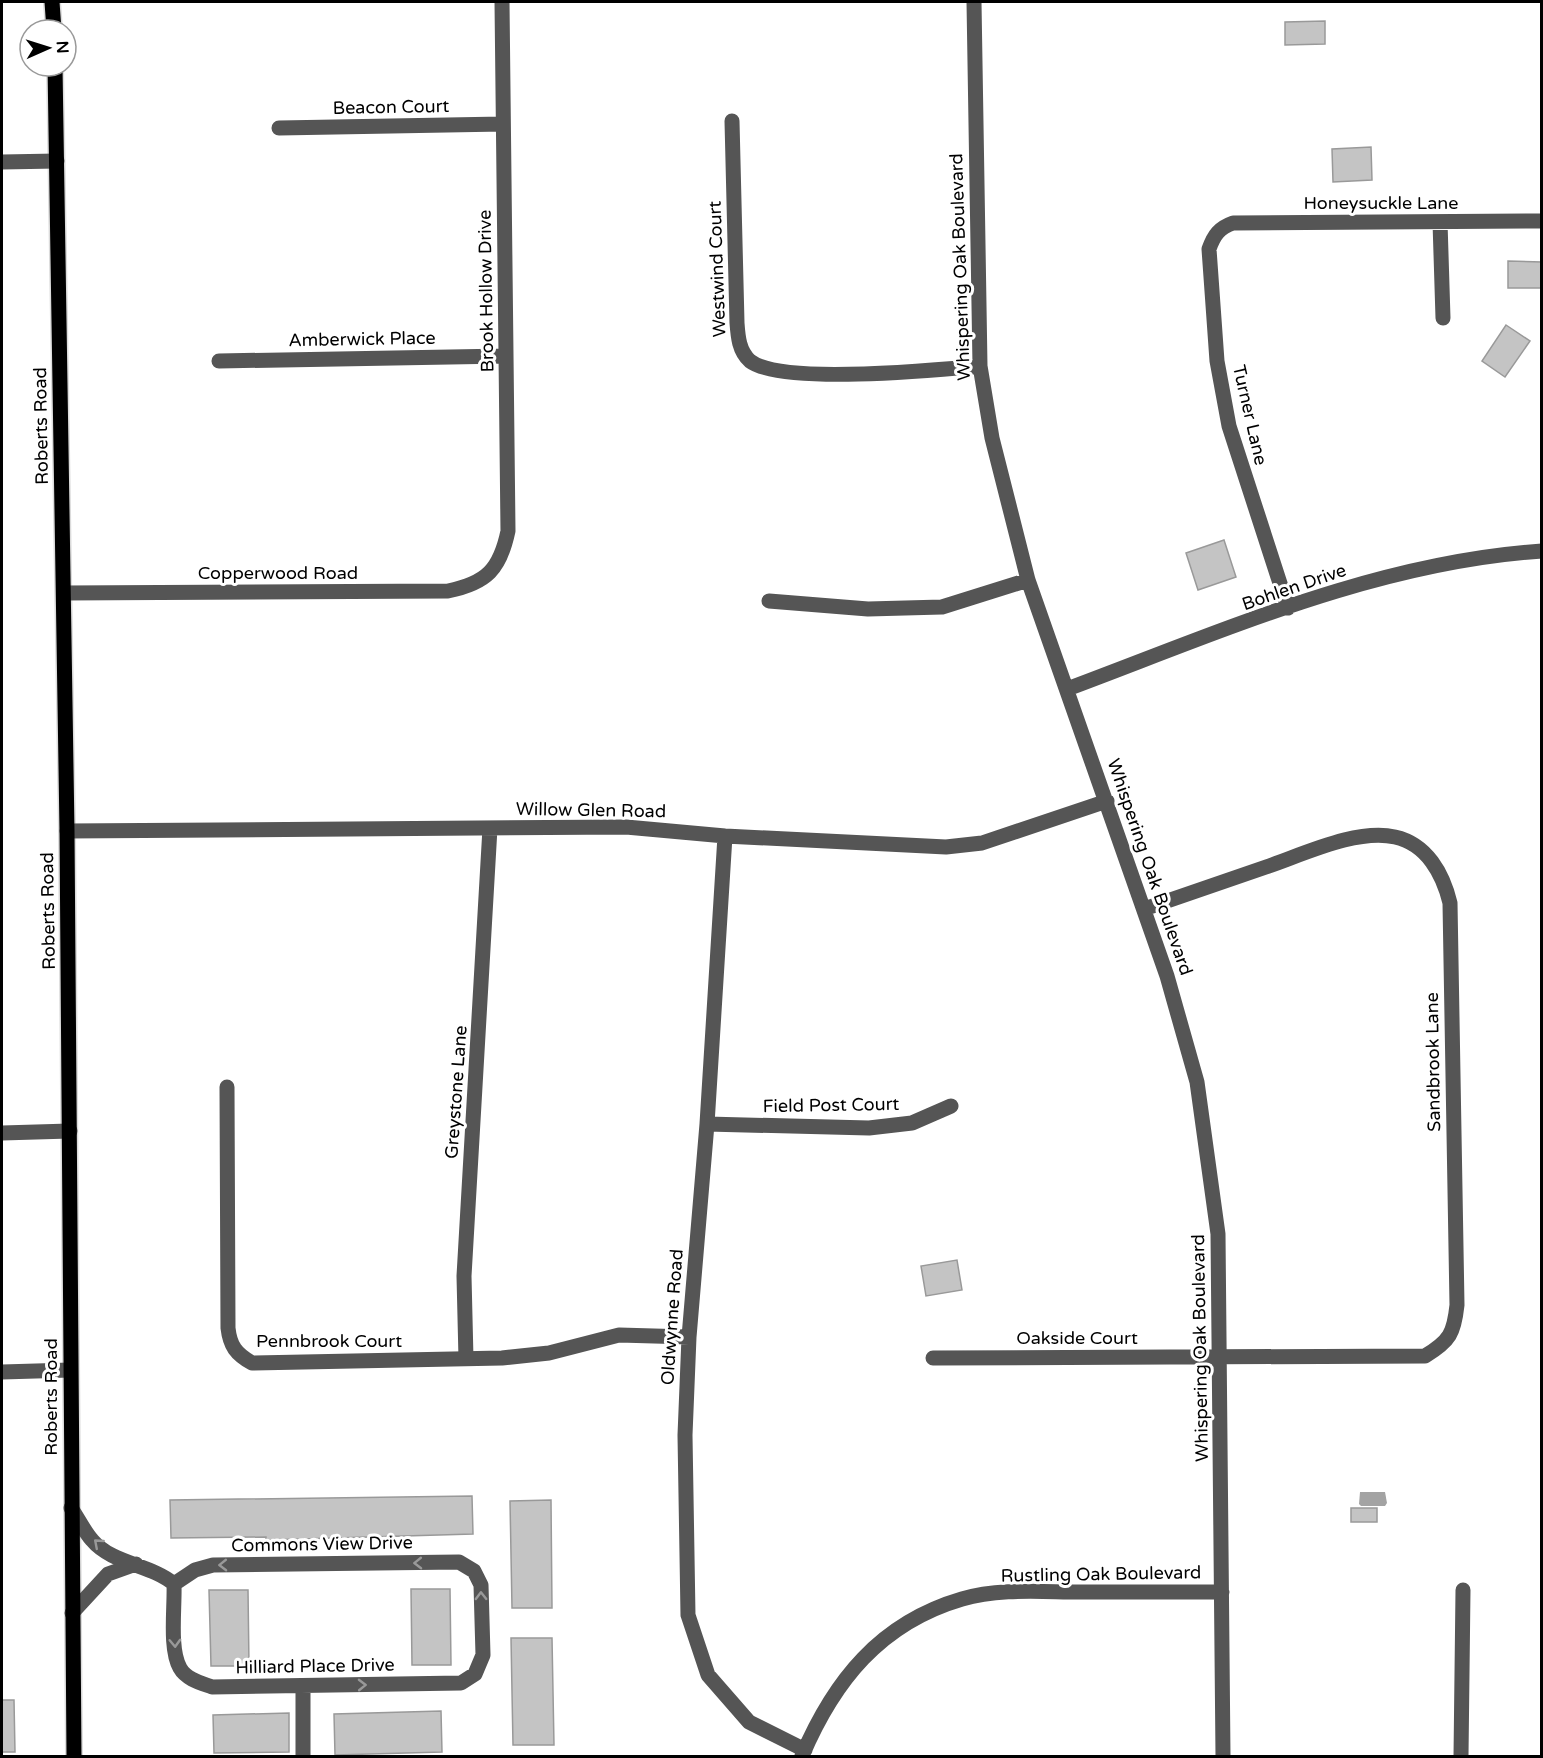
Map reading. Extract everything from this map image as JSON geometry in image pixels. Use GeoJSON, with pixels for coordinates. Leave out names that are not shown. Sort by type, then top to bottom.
{"type":"FeatureCollection","features":[{"type":"Feature","properties":{"kind":"main road"},"geometry":{"type":"LineString","coordinates":[[52,2],[53,18]]}},
{"type":"Feature","properties":{"kind":"main road","name":"Roberts Road"},"geometry":{"type":"LineString","coordinates":[[55,78],[67,831],[74,1756]]}},
{"type":"Feature","properties":{"kind":"street","name":"Brook Hollow Drive"},"geometry":{"type":"LineString","coordinates":[[489,575],[503,555],[508,531],[502,2]]}},
{"type":"Feature","properties":{"kind":"street","name":"Whispering Oak Boulevard"},"geometry":{"type":"LineString","coordinates":[[974,2],[980,366],[997,459],[1028,580],[1167,976],[1197,1082],[1218,1234],[1221,1357],[1223,1756]]}},
{"type":"Feature","properties":{"kind":"street","name":"Westwind Court"},"geometry":{"type":"LineString","coordinates":[[732,121],[737,334],[738,344],[750,361],[770,369],[850,375],[878,375],[980,366]]}},
{"type":"Feature","properties":{"kind":"street","name":"Beacon Court"},"geometry":{"type":"LineString","coordinates":[[279,128],[503,124]]}},
{"type":"Feature","properties":{"kind":"street"},"geometry":{"type":"LineString","coordinates":[[2,162],[57,161]]}},
{"type":"Feature","properties":{"kind":"street","name":"Honeysuckle Lane"},"geometry":{"type":"LineString","coordinates":[[1221,228],[1233,223],[1246,222],[1542,221]]}},
{"type":"Feature","properties":{"kind":"street"},"geometry":{"type":"LineString","coordinates":[[1440,222],[1443,318]]}},
{"type":"Feature","properties":{"kind":"street","name":"Turner Lane"},"geometry":{"type":"LineString","coordinates":[[1221,228],[1209,249],[1217,361],[1229,426],[1288,608]]}},
{"type":"Feature","properties":{"kind":"street","name":"Amberwick Place"},"geometry":{"type":"LineString","coordinates":[[219,360],[506,356]]}},
{"type":"Feature","properties":{"kind":"street","name":"Bohlen Drive"},"geometry":{"type":"LineString","coordinates":[[1066,689],[1288,608],[1423,567],[1503,554],[1542,551]]}},
{"type":"Feature","properties":{"kind":"street","name":"Copperwood Road"},"geometry":{"type":"LineString","coordinates":[[64,593],[448,591],[470,586],[489,575]]}},
{"type":"Feature","properties":{"kind":"street"},"geometry":{"type":"LineString","coordinates":[[769,601],[868,609],[942,607],[1028,580]]}},
{"type":"Feature","properties":{"kind":"street","name":"Willow Glen Road"},"geometry":{"type":"LineString","coordinates":[[67,831],[626,827],[725,836],[946,847],[982,843],[1107,801]]}},
{"type":"Feature","properties":{"kind":"street","name":"Greystone Lane"},"geometry":{"type":"LineString","coordinates":[[466,1359],[465,1265],[490,828]]}},
{"type":"Feature","properties":{"kind":"street","name":"Sandbrook Lane"},"geometry":{"type":"LineString","coordinates":[[1144,909],[1342,841],[1378,834],[1396,837],[1426,855],[1438,869],[1450,903],[1457,1305],[1454,1328],[1443,1345],[1425,1356],[1221,1357]]}},
{"type":"Feature","properties":{"kind":"street","name":"Oldwynne Road"},"geometry":{"type":"LineString","coordinates":[[725,836],[707,1124],[689,1337],[685,1435],[688,1615],[708,1675],[749,1722],[803,1753]]}},
{"type":"Feature","properties":{"kind":"street","name":"Pennbrook Court"},"geometry":{"type":"LineString","coordinates":[[227,1087],[228,1328],[230,1343],[238,1356],[252,1363],[267,1364],[466,1359],[549,1353],[619,1335],[689,1337]]}},
{"type":"Feature","properties":{"kind":"street","name":"Field Post Court"},"geometry":{"type":"LineString","coordinates":[[707,1124],[869,1128],[912,1123],[951,1106]]}},
{"type":"Feature","properties":{"kind":"street"},"geometry":{"type":"LineString","coordinates":[[2,1133],[70,1131]]}},
{"type":"Feature","properties":{"kind":"street","name":"Oakside Court"},"geometry":{"type":"LineString","coordinates":[[933,1359],[1221,1357]]}},
{"type":"Feature","properties":{"kind":"street"},"geometry":{"type":"LineString","coordinates":[[2,1372],[70,1370]]}},
{"type":"Feature","properties":{"kind":"street"},"geometry":{"type":"LineString","coordinates":[[71,1508],[93,1541],[111,1554],[161,1573],[174,1584]]}},
{"type":"Feature","properties":{"kind":"street","name":"Commons View Drive"},"geometry":{"type":"LineString","coordinates":[[174,1584],[195,1570],[213,1565],[459,1562],[474,1571]]}},
{"type":"Feature","properties":{"kind":"street"},"geometry":{"type":"LineString","coordinates":[[72,1613],[94,1586],[108,1574],[136,1564]]}},
{"type":"Feature","properties":{"kind":"street","name":"Hilliard Place Drive"},"geometry":{"type":"LineString","coordinates":[[174,1584],[175,1651],[180,1669],[193,1680],[212,1687],[461,1683],[475,1674],[483,1655],[481,1585],[474,1571]]}},
{"type":"Feature","properties":{"kind":"street"},"geometry":{"type":"LineString","coordinates":[[1461,1756],[1462,1590]]}},
{"type":"Feature","properties":{"kind":"street","name":"Rustling Oak Boulevard"},"geometry":{"type":"LineString","coordinates":[[803,1753],[824,1709],[850,1670],[881,1640],[924,1614],[963,1599],[1014,1592],[1222,1592]]}},
{"type":"Feature","properties":{"kind":"street"},"geometry":{"type":"LineString","coordinates":[[303,1686],[303,1756]]}},
{"type":"Feature","properties":{"kind":"shaded area"},"geometry":{"type":"Polygon","coordinates":[[[1360,1492],[1385,1492],[1387,1503],[1385,1506],[1361,1506],[1359,1504],[1360,1492]]]}},
{"type":"Feature","properties":{"kind":"building"},"geometry":{"type":"Polygon","coordinates":[[[1325,21],[1325,44],[1285,45],[1285,22],[1325,21]]]}},
{"type":"Feature","properties":{"kind":"building"},"geometry":{"type":"Polygon","coordinates":[[[1371,147],[1372,180],[1333,182],[1332,149],[1371,147]]]}},
{"type":"Feature","properties":{"kind":"building"},"geometry":{"type":"Polygon","coordinates":[[[1508,261],[1542,262],[1542,288],[1508,288],[1508,261]]]}},
{"type":"Feature","properties":{"kind":"building"},"geometry":{"type":"Polygon","coordinates":[[[1506,325],[1530,341],[1505,377],[1482,361],[1506,325]]]}},
{"type":"Feature","properties":{"kind":"building"},"geometry":{"type":"Polygon","coordinates":[[[1224,540],[1236,577],[1198,590],[1186,553],[1224,540]]]}},
{"type":"Feature","properties":{"kind":"building"},"geometry":{"type":"Polygon","coordinates":[[[957,1260],[962,1290],[926,1296],[921,1266],[957,1260]]]}},
{"type":"Feature","properties":{"kind":"building"},"geometry":{"type":"Polygon","coordinates":[[[472,1496],[473,1534],[266,1540],[266,1537],[171,1538],[170,1500],[472,1496]]]}},
{"type":"Feature","properties":{"kind":"building"},"geometry":{"type":"Polygon","coordinates":[[[551,1500],[552,1608],[512,1608],[510,1501],[551,1500]]]}},
{"type":"Feature","properties":{"kind":"building"},"geometry":{"type":"Polygon","coordinates":[[[1351,1508],[1377,1508],[1377,1522],[1351,1522],[1351,1508]]]}},
{"type":"Feature","properties":{"kind":"building"},"geometry":{"type":"Polygon","coordinates":[[[411,1589],[450,1589],[451,1665],[412,1665],[411,1589]]]}},
{"type":"Feature","properties":{"kind":"building"},"geometry":{"type":"Polygon","coordinates":[[[209,1590],[248,1590],[249,1666],[211,1666],[209,1590]]]}},
{"type":"Feature","properties":{"kind":"building"},"geometry":{"type":"Polygon","coordinates":[[[511,1638],[552,1638],[554,1745],[513,1745],[511,1638]]]}},
{"type":"Feature","properties":{"kind":"building"},"geometry":{"type":"Polygon","coordinates":[[[2,1700],[14,1700],[15,1752],[2,1752],[2,1700]]]}},
{"type":"Feature","properties":{"kind":"building"},"geometry":{"type":"Polygon","coordinates":[[[441,1711],[442,1752],[335,1755],[334,1714],[441,1711]]]}},
{"type":"Feature","properties":{"kind":"building"},"geometry":{"type":"Polygon","coordinates":[[[289,1713],[289,1752],[214,1753],[213,1715],[289,1713]]]}}]}
